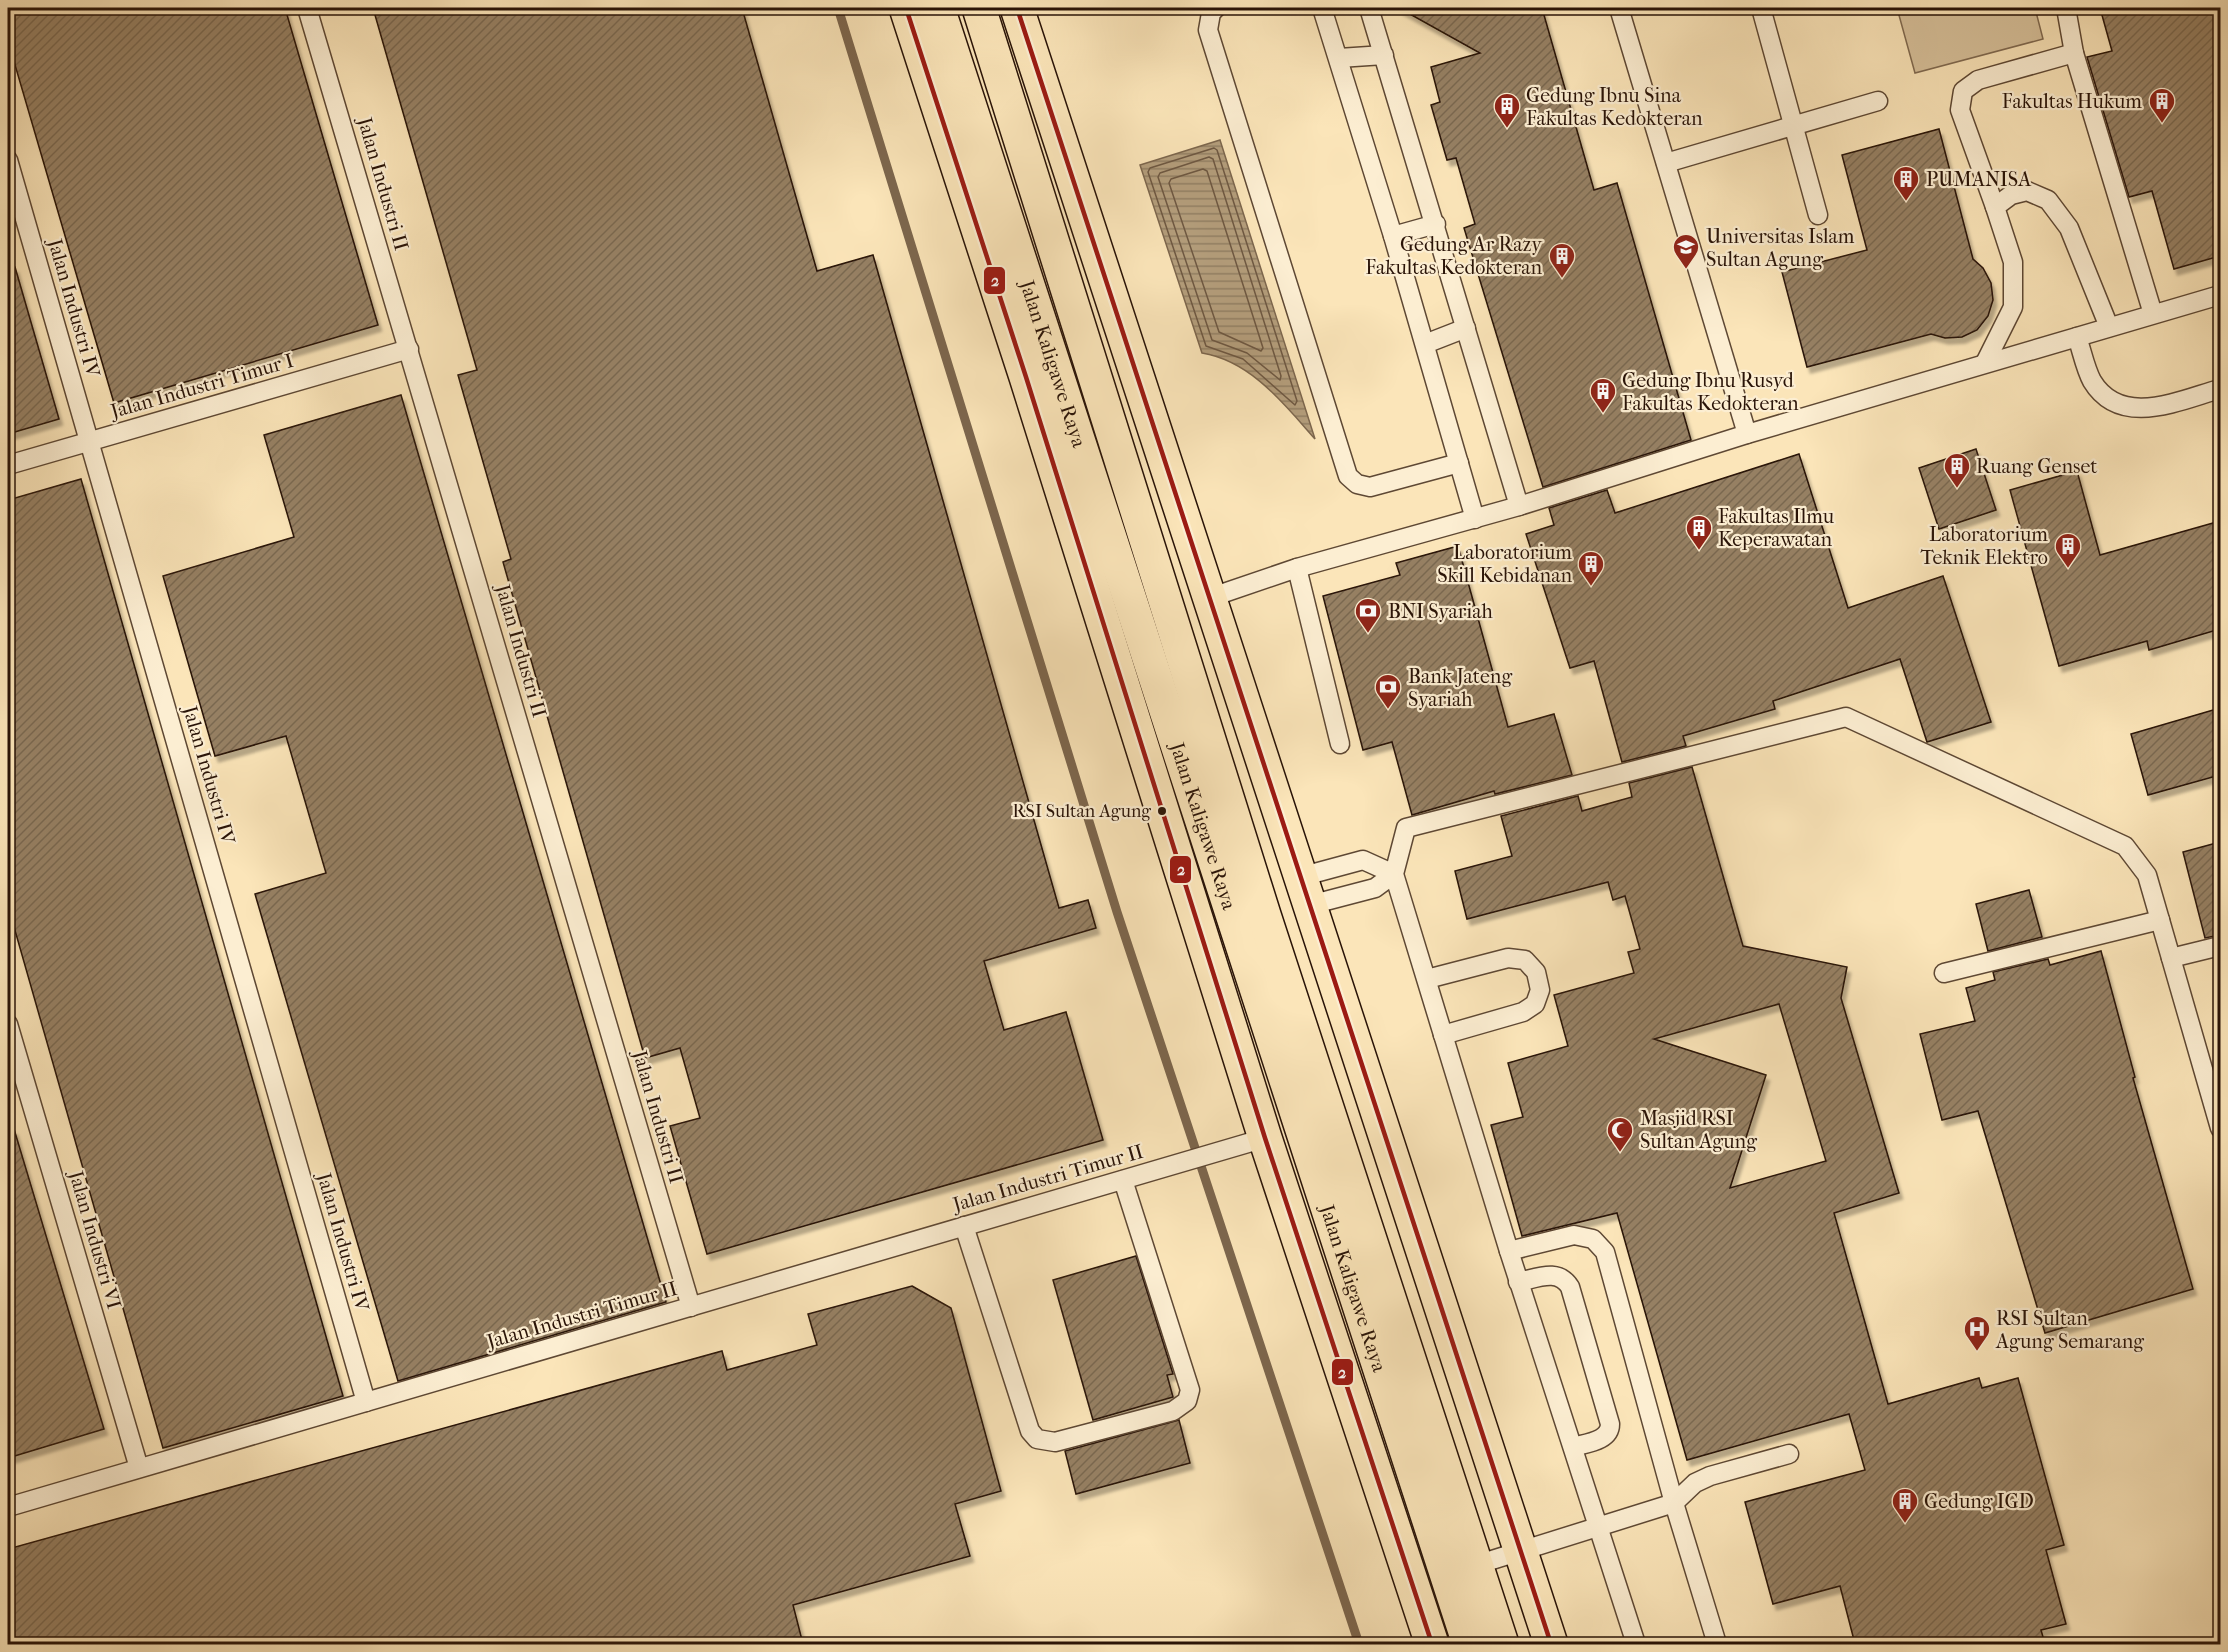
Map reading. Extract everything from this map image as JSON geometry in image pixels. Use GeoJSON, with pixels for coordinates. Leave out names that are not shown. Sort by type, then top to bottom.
{"type":"FeatureCollection","features":[{"type":"Feature","properties":{"kind":"highway"},"geometry":{"type":"LineString","coordinates":[[906,8],[1026,377],[1255,1141],[1432,1644]]}},
{"type":"Feature","properties":{"kind":"highway","name":"Jalan Kaligawe Raya"},"geometry":{"type":"LineString","coordinates":[[938,8],[1249,920],[1502,1644]]}},
{"type":"Feature","properties":{"kind":"highway","name":"Jalan Kaligawe Raya"},"geometry":{"type":"LineString","coordinates":[[979,8],[1249,920],[1468,1644]]}},
{"type":"Feature","properties":{"kind":"highway"},"geometry":{"type":"LineString","coordinates":[[1017,8],[1551,1644]]}},
{"type":"Feature","properties":{"kind":"highway"},"geometry":{"type":"LineString","coordinates":[[1249,920],[1306,894]]}},
{"type":"Feature","properties":{"kind":"lane","name":"Jalan Industri II"},"geometry":{"type":"LineString","coordinates":[[308,8],[691,1306]]}},
{"type":"Feature","properties":{"kind":"lane"},"geometry":{"type":"LineString","coordinates":[[1216,8],[1211,13],[1208,30],[1348,476],[1357,484],[1370,487],[1459,463]]}},
{"type":"Feature","properties":{"kind":"lane"},"geometry":{"type":"LineString","coordinates":[[1322,8],[1340,58],[1475,519]]}},
{"type":"Feature","properties":{"kind":"lane"},"geometry":{"type":"LineString","coordinates":[[1369,8],[1436,224],[1519,506]]}},
{"type":"Feature","properties":{"kind":"lane"},"geometry":{"type":"LineString","coordinates":[[1619,8],[1747,434]]}},
{"type":"Feature","properties":{"kind":"lane"},"geometry":{"type":"LineString","coordinates":[[1761,8],[1818,215]]}},
{"type":"Feature","properties":{"kind":"lane"},"geometry":{"type":"LineString","coordinates":[[2066,8],[2074,53],[2153,314]]}},
{"type":"Feature","properties":{"kind":"lane"},"geometry":{"type":"LineString","coordinates":[[1985,363],[2013,307],[2013,262],[1960,110],[1963,91],[1977,80],[2074,53]]}},
{"type":"Feature","properties":{"kind":"lane"},"geometry":{"type":"LineString","coordinates":[[1340,58],[1384,56]]}},
{"type":"Feature","properties":{"kind":"lane"},"geometry":{"type":"LineString","coordinates":[[1666,163],[1878,102]]}},
{"type":"Feature","properties":{"kind":"lane","name":"Jalan Industri IV"},"geometry":{"type":"LineString","coordinates":[[8,160],[366,1402]]}},
{"type":"Feature","properties":{"kind":"lane"},"geometry":{"type":"LineString","coordinates":[[1995,207],[2011,195],[2027,190],[2048,200],[2069,228],[2109,327]]}},
{"type":"Feature","properties":{"kind":"lane"},"geometry":{"type":"LineString","coordinates":[[1393,236],[1436,224]]}},
{"type":"Feature","properties":{"kind":"lane"},"geometry":{"type":"LineString","coordinates":[[1209,598],[1297,568],[1519,506],[1747,434],[2220,295]]}},
{"type":"Feature","properties":{"kind":"lane"},"geometry":{"type":"LineString","coordinates":[[1425,344],[1466,328]]}},
{"type":"Feature","properties":{"kind":"lane"},"geometry":{"type":"LineString","coordinates":[[2077,337],[2092,382],[2114,403],[2145,410],[2220,389]]}},
{"type":"Feature","properties":{"kind":"lane","name":"Jalan Industri Timur I"},"geometry":{"type":"LineString","coordinates":[[8,465],[409,349]]}},
{"type":"Feature","properties":{"kind":"lane"},"geometry":{"type":"LineString","coordinates":[[1297,568],[1340,744]]}},
{"type":"Feature","properties":{"kind":"lane"},"geometry":{"type":"LineString","coordinates":[[1636,1644],[1518,1282],[1394,874],[1406,828],[1846,717],[2125,846],[2147,875],[2220,1128]]}},
{"type":"Feature","properties":{"kind":"lane"},"geometry":{"type":"LineString","coordinates":[[1306,894],[1363,860],[1394,874]]}},
{"type":"Feature","properties":{"kind":"lane"},"geometry":{"type":"LineString","coordinates":[[1306,894],[1375,888],[1394,874]]}},
{"type":"Feature","properties":{"kind":"lane"},"geometry":{"type":"LineString","coordinates":[[1944,973],[2160,920]]}},
{"type":"Feature","properties":{"kind":"lane"},"geometry":{"type":"LineString","coordinates":[[2171,958],[2220,946]]}},
{"type":"Feature","properties":{"kind":"lane"},"geometry":{"type":"LineString","coordinates":[[1427,979],[1508,958],[1525,960],[1536,972],[1540,990],[1535,1004],[1523,1012],[1443,1035]]}},
{"type":"Feature","properties":{"kind":"lane","name":"Jalan Industri VI"},"geometry":{"type":"LineString","coordinates":[[8,1024],[139,1468]]}},
{"type":"Feature","properties":{"kind":"lane","name":"Jalan Industri Timur II"},"geometry":{"type":"LineString","coordinates":[[8,1507],[1255,1141]]}},
{"type":"Feature","properties":{"kind":"lane"},"geometry":{"type":"LineString","coordinates":[[964,1226],[1030,1431],[1038,1439],[1055,1442],[1173,1411],[1187,1401],[1190,1390],[1123,1180]]}},
{"type":"Feature","properties":{"kind":"lane"},"geometry":{"type":"LineString","coordinates":[[1509,1251],[1574,1235],[1593,1239],[1605,1252],[1674,1503],[1717,1644]]}},
{"type":"Feature","properties":{"kind":"lane"},"geometry":{"type":"LineString","coordinates":[[1518,1282],[1556,1274],[1565,1279],[1570,1287],[1610,1424],[1610,1431],[1606,1437],[1573,1447]]}},
{"type":"Feature","properties":{"kind":"lane"},"geometry":{"type":"LineString","coordinates":[[1476,1565],[1674,1503],[1695,1483],[1710,1476],[1789,1454]]}},
{"type":"Feature","properties":{"kind":"shaded area"},"geometry":{"type":"Polygon","coordinates":[[[1897,8],[2035,8],[2043,39],[1915,73],[1897,8]]]}},
{"type":"Feature","properties":{"kind":"water"},"geometry":{"type":"Polygon","coordinates":[[[1220,140],[1315,439],[1279,399],[1251,374],[1220,358],[1202,353],[1140,165],[1220,140]]]}},
{"type":"Feature","properties":{"kind":"building"},"geometry":{"type":"Polygon","coordinates":[[[8,8],[285,8],[378,325],[114,403],[8,41],[8,8]]]}},
{"type":"Feature","properties":{"kind":"building"},"geometry":{"type":"Polygon","coordinates":[[[373,8],[742,8],[817,271],[873,255],[1059,908],[1088,900],[1096,928],[984,961],[1004,1030],[1066,1012],[1103,1140],[707,1254],[670,1126],[700,1118],[680,1048],[645,1058],[503,562],[511,559],[458,375],[477,370],[373,8]]]}},
{"type":"Feature","properties":{"kind":"building"},"geometry":{"type":"Polygon","coordinates":[[[1399,8],[1542,8],[1594,190],[1617,183],[1691,440],[1543,487],[1464,228],[1475,224],[1456,158],[1447,160],[1431,105],[1440,102],[1431,67],[1480,53],[1399,8]]]}},
{"type":"Feature","properties":{"kind":"building","name":"Fakultas Hukum"},"geometry":{"type":"Polygon","coordinates":[[[2100,8],[2220,8],[2220,256],[2174,269],[2152,191],[2129,197],[2087,57],[2112,51],[2100,8]]]}},
{"type":"Feature","properties":{"kind":"building","name":"PUMANISA"},"geometry":{"type":"Polygon","coordinates":[[[1939,129],[1973,259],[1983,268],[1991,283],[1993,300],[1988,316],[1977,330],[1962,337],[1945,338],[1931,334],[1807,367],[1782,272],[1867,250],[1842,155],[1939,129]]]}},
{"type":"Feature","properties":{"kind":"building"},"geometry":{"type":"Polygon","coordinates":[[[15,267],[59,419],[8,434],[8,268],[15,267]]]}},
{"type":"Feature","properties":{"kind":"building"},"geometry":{"type":"Polygon","coordinates":[[[401,395],[666,1302],[398,1381],[255,894],[326,873],[286,736],[215,756],[163,576],[294,537],[264,435],[401,395]]]}},
{"type":"Feature","properties":{"kind":"building","name":"Ruang Genset"},"geometry":{"type":"Polygon","coordinates":[[[1976,449],[1996,510],[1939,529],[1919,468],[1976,449]]]}},
{"type":"Feature","properties":{"kind":"building"},"geometry":{"type":"Polygon","coordinates":[[[1799,454],[1848,608],[1943,576],[1991,722],[1927,742],[1900,659],[1773,701],[1775,709],[1683,736],[1686,746],[1622,762],[1594,661],[1570,668],[1526,534],[1554,525],[1549,508],[1607,490],[1615,513],[1799,454]]]}},
{"type":"Feature","properties":{"kind":"building"},"geometry":{"type":"Polygon","coordinates":[[[2077,471],[2100,555],[2220,521],[2220,629],[2149,650],[2147,641],[2059,666],[2010,490],[2077,471]]]}},
{"type":"Feature","properties":{"kind":"building"},"geometry":{"type":"Polygon","coordinates":[[[81,479],[343,1396],[163,1448],[8,906],[8,500],[81,479]]]}},
{"type":"Feature","properties":{"kind":"building"},"geometry":{"type":"Polygon","coordinates":[[[1458,546],[1508,727],[1554,714],[1572,775],[1495,794],[1494,791],[1412,815],[1392,742],[1363,750],[1323,596],[1400,575],[1396,563],[1458,546]]]}},
{"type":"Feature","properties":{"kind":"building"},"geometry":{"type":"Polygon","coordinates":[[[2220,708],[2220,775],[2148,795],[2131,734],[2220,708]]]}},
{"type":"Feature","properties":{"kind":"building"},"geometry":{"type":"Polygon","coordinates":[[[1692,767],[1743,946],[1847,967],[1841,998],[1899,1193],[1834,1213],[1888,1404],[1979,1378],[1982,1388],[2018,1378],[2064,1545],[2046,1550],[2066,1624],[2041,1630],[2045,1644],[1855,1644],[1840,1586],[1773,1604],[1745,1502],[1865,1470],[1849,1414],[1687,1460],[1617,1213],[1522,1236],[1491,1125],[1523,1117],[1508,1063],[1568,1046],[1554,995],[1634,973],[1628,952],[1640,949],[1625,896],[1613,900],[1608,882],[1467,919],[1455,871],[1512,856],[1501,816],[1578,796],[1582,811],[1632,797],[1629,783],[1692,767]],[[1779,1004],[1654,1039],[1766,1075],[1730,1188],[1826,1161],[1779,1004]]]}},
{"type":"Feature","properties":{"kind":"building"},"geometry":{"type":"Polygon","coordinates":[[[2220,842],[2220,935],[2205,938],[2183,852],[2220,842]]]}},
{"type":"Feature","properties":{"kind":"building"},"geometry":{"type":"Polygon","coordinates":[[[2029,890],[2042,937],[1988,951],[1976,904],[2029,890]]]}},
{"type":"Feature","properties":{"kind":"building"},"geometry":{"type":"Polygon","coordinates":[[[2101,951],[2135,1077],[2133,1078],[2193,1289],[2045,1333],[1978,1111],[1942,1120],[1920,1034],[1975,1021],[1966,988],[1995,980],[1993,972],[2048,959],[2050,965],[2101,951]]]}},
{"type":"Feature","properties":{"kind":"building"},"geometry":{"type":"Polygon","coordinates":[[[14,1129],[104,1429],[8,1458],[8,1130],[14,1129]]]}},
{"type":"Feature","properties":{"kind":"building"},"geometry":{"type":"Polygon","coordinates":[[[1136,1256],[1173,1374],[1167,1375],[1173,1397],[1093,1420],[1053,1280],[1136,1256]]]}},
{"type":"Feature","properties":{"kind":"building"},"geometry":{"type":"Polygon","coordinates":[[[912,1286],[951,1308],[1001,1491],[955,1504],[970,1556],[793,1605],[803,1644],[8,1644],[8,1549],[722,1351],[727,1370],[817,1345],[808,1314],[912,1286]]]}},
{"type":"Feature","properties":{"kind":"building"},"geometry":{"type":"Polygon","coordinates":[[[1179,1420],[1190,1463],[1076,1494],[1065,1451],[1179,1420]]]}},
{"type":"Feature","properties":{"kind":"waterway"},"geometry":{"type":"LineString","coordinates":[[838,8],[1117,912],[1359,1644]]}},
{"type":"Feature","properties":{"kind":"transit line","name":"2"},"geometry":{"type":"LineString","coordinates":[[906,8],[1026,377],[1265,1138],[1432,1644]]}},
{"type":"Feature","properties":{"kind":"transit line","name":"2"},"geometry":{"type":"LineString","coordinates":[[1017,8],[1551,1644]]}},
{"type":"Feature","properties":{"kind":"place","name":"Fakultas Hukum"},"geometry":{"type":"Point","coordinates":[2162,124]}},
{"type":"Feature","properties":{"kind":"place","name":"Gedung Ibnu Sina Fakultas Kedokteran"},"geometry":{"type":"Point","coordinates":[1507,129]}},
{"type":"Feature","properties":{"kind":"place","name":"PUMANISA"},"geometry":{"type":"Point","coordinates":[1906,202]}},
{"type":"Feature","properties":{"kind":"place","name":"Universitas Islam Sultan Agung"},"geometry":{"type":"Point","coordinates":[1686,270]}},
{"type":"Feature","properties":{"kind":"place","name":"Gedung Ar Razy Fakultas Kedokteran"},"geometry":{"type":"Point","coordinates":[1562,279]}},
{"type":"Feature","properties":{"kind":"place","name":"Gedung Ibnu Rusyd Fakultas Kedokteran"},"geometry":{"type":"Point","coordinates":[1603,414]}},
{"type":"Feature","properties":{"kind":"place","name":"Ruang Genset"},"geometry":{"type":"Point","coordinates":[1957,489]}},
{"type":"Feature","properties":{"kind":"place","name":"Fakultas Ilmu Keperawatan"},"geometry":{"type":"Point","coordinates":[1699,551]}},
{"type":"Feature","properties":{"kind":"place","name":"Laboratorium Teknik Elektro"},"geometry":{"type":"Point","coordinates":[2068,569]}},
{"type":"Feature","properties":{"kind":"place","name":"Laboratorium Skill Kebidanan"},"geometry":{"type":"Point","coordinates":[1591,587]}},
{"type":"Feature","properties":{"kind":"place","name":"BNI Syariah"},"geometry":{"type":"Point","coordinates":[1368,634]}},
{"type":"Feature","properties":{"kind":"place","name":"Bank Jateng Syariah"},"geometry":{"type":"Point","coordinates":[1388,710]}},
{"type":"Feature","properties":{"kind":"place","name":"RSI Sultan Agung"},"geometry":{"type":"Point","coordinates":[1162,811]}},
{"type":"Feature","properties":{"kind":"place","name":"Masjid RSI Sultan Agung"},"geometry":{"type":"Point","coordinates":[1620,1153]}},
{"type":"Feature","properties":{"kind":"place","name":"RSI Sultan Agung Semarang"},"geometry":{"type":"Point","coordinates":[1977,1352]}},
{"type":"Feature","properties":{"kind":"place","name":"Gedung IGD"},"geometry":{"type":"Point","coordinates":[1905,1524]}}]}
